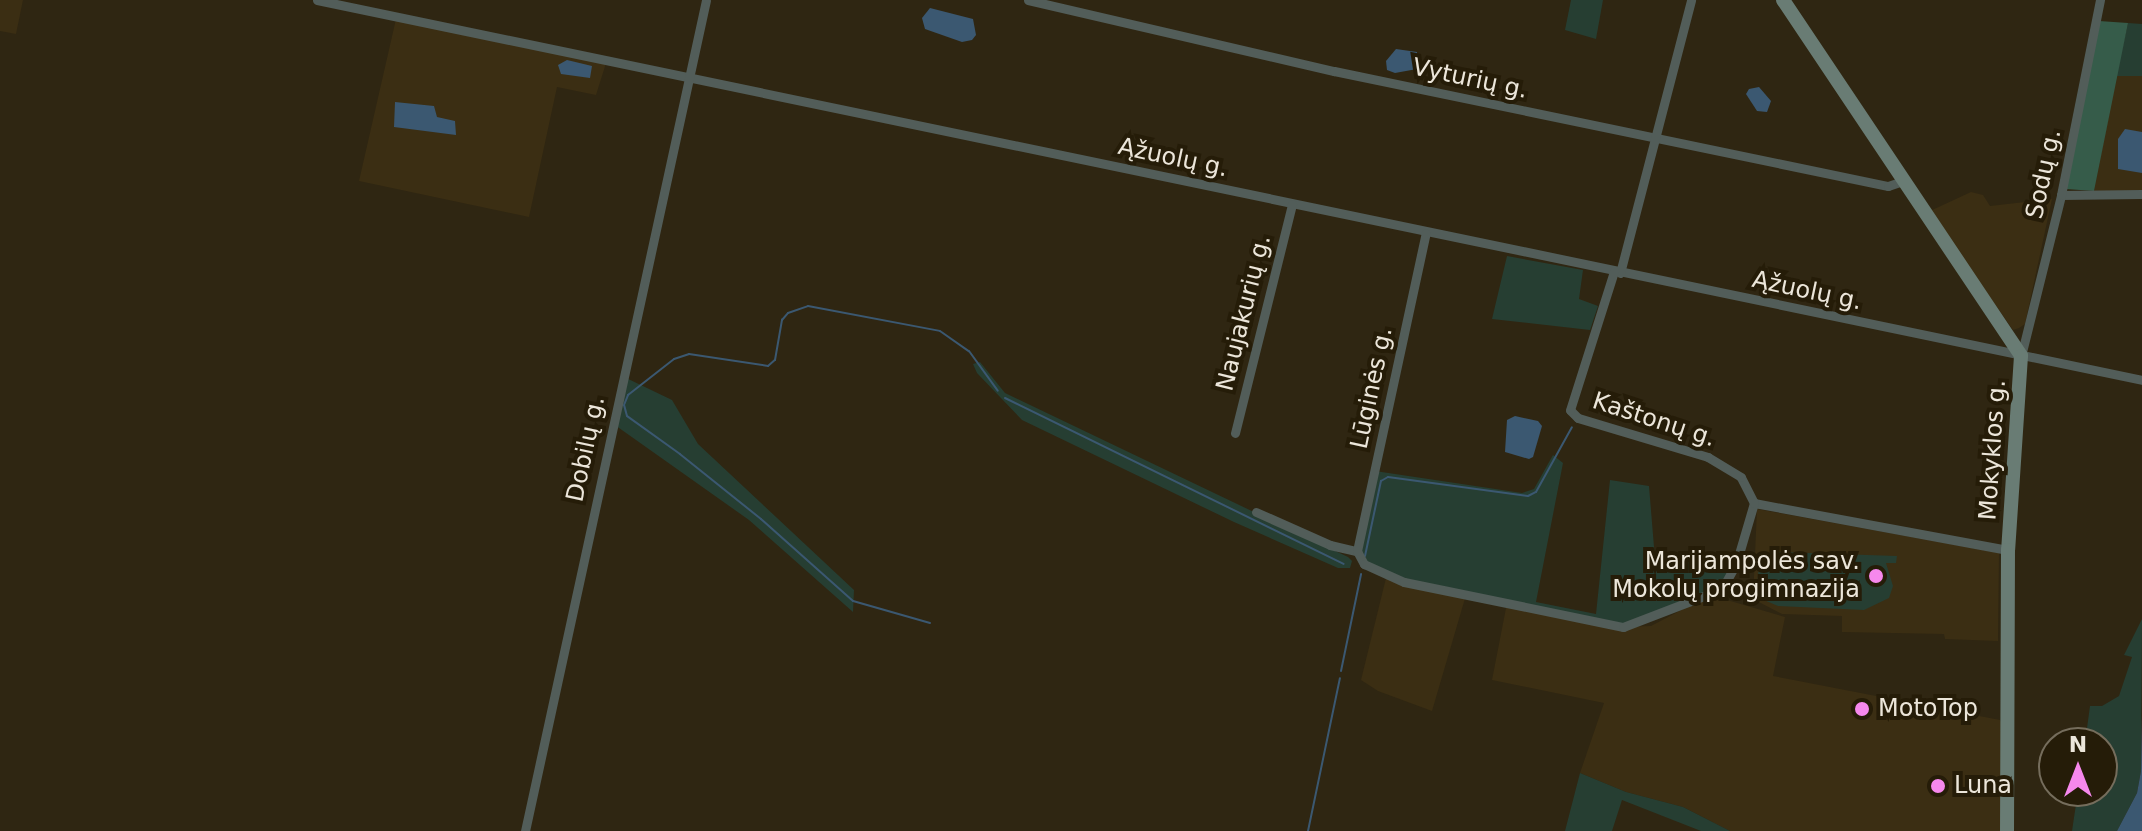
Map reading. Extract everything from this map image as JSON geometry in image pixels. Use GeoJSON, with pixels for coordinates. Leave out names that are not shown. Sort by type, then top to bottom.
{"type":"FeatureCollection","features":[{"type":"Feature","properties":{"kind":"main road","name":"Mokyklos g."},"geometry":{"type":"LineString","coordinates":[[1783,0],[2021,356],[2008,550],[2007,831]]}},
{"type":"Feature","properties":{"kind":"street","name":"Ąžuolų g."},"geometry":{"type":"LineString","coordinates":[[317,0],[2142,380]]}},
{"type":"Feature","properties":{"kind":"street","name":"Dobilų g."},"geometry":{"type":"LineString","coordinates":[[525,831],[706,0]]}},
{"type":"Feature","properties":{"kind":"street","name":"Vyturių g."},"geometry":{"type":"LineString","coordinates":[[1028,0],[1334,71],[1654,138],[1888,186],[1905,180]]}},
{"type":"Feature","properties":{"kind":"street"},"geometry":{"type":"LineString","coordinates":[[1617,272],[1691,0]]}},
{"type":"Feature","properties":{"kind":"street","name":"Sodų g."},"geometry":{"type":"LineString","coordinates":[[2021,356],[2061,195],[2100,0]]}},
{"type":"Feature","properties":{"kind":"street"},"geometry":{"type":"LineString","coordinates":[[2061,195],[2142,194]]}},
{"type":"Feature","properties":{"kind":"street","name":"Naujakurių g."},"geometry":{"type":"LineString","coordinates":[[1235,433],[1292,204]]}},
{"type":"Feature","properties":{"kind":"street","name":"Lūginės g."},"geometry":{"type":"LineString","coordinates":[[1357,551],[1426,233]]}},
{"type":"Feature","properties":{"kind":"street","name":"Kaštonų g."},"geometry":{"type":"LineString","coordinates":[[1617,272],[1570,410],[1578,418],[1722,463],[1741,477],[1754,503]]}},
{"type":"Feature","properties":{"kind":"street"},"geometry":{"type":"LineString","coordinates":[[1256,512],[1330,545],[1357,551],[1364,564],[1404,582],[1623,627],[1722,589],[1736,564],[1754,503],[2008,550]]}},
{"type":"Feature","properties":{"kind":"shaded area"},"geometry":{"type":"Polygon","coordinates":[[[0,0],[23,0],[16,34],[0,31],[0,0]]]}},
{"type":"Feature","properties":{"kind":"shaded area"},"geometry":{"type":"Polygon","coordinates":[[[396,19],[607,60],[596,95],[557,87],[529,217],[359,181],[396,19]]]}},
{"type":"Feature","properties":{"kind":"shaded area"},"geometry":{"type":"Polygon","coordinates":[[[2116,76],[2142,76],[2142,191],[2094,191],[2116,76]]]}},
{"type":"Feature","properties":{"kind":"shaded area"},"geometry":{"type":"Polygon","coordinates":[[[1971,192],[1983,195],[1990,206],[2052,199],[2025,324],[2013,330],[1930,211],[1971,192]]]}},
{"type":"Feature","properties":{"kind":"shaded area","name":"Marijampolės sav. Mokolų progimnazija"},"geometry":{"type":"Polygon","coordinates":[[[1757,509],[1999,553],[1998,641],[1945,639],[1944,634],[1842,632],[1842,616],[1782,614],[1753,599],[1757,509]]]}},
{"type":"Feature","properties":{"kind":"shaded area"},"geometry":{"type":"Polygon","coordinates":[[[1387,574],[1466,595],[1432,711],[1378,691],[1361,680],[1387,574]]]}},
{"type":"Feature","properties":{"kind":"shaded area"},"geometry":{"type":"Polygon","coordinates":[[[1710,595],[1785,617],[1773,676],[2000,720],[2004,728],[2002,831],[1730,831],[1683,807],[1626,792],[1580,773],[1604,703],[1492,680],[1507,603],[1623,627],[1651,626],[1710,595]]]}},
{"type":"Feature","properties":{"kind":"green space"},"geometry":{"type":"Polygon","coordinates":[[[1571,0],[1603,0],[1596,39],[1565,30],[1571,0]]]}},
{"type":"Feature","properties":{"kind":"green space"},"geometry":{"type":"Polygon","coordinates":[[[2099,21],[2128,23],[2094,191],[2066,189],[2099,21]]]}},
{"type":"Feature","properties":{"kind":"green space"},"geometry":{"type":"Polygon","coordinates":[[[2128,23],[2142,24],[2142,76],[2116,76],[2128,23]]]}},
{"type":"Feature","properties":{"kind":"green space"},"geometry":{"type":"Polygon","coordinates":[[[1507,256],[1583,270],[1579,299],[1598,306],[1590,330],[1492,319],[1507,256]]]}},
{"type":"Feature","properties":{"kind":"green space"},"geometry":{"type":"Polygon","coordinates":[[[980,362],[1005,393],[1348,557],[1352,561],[1350,568],[1338,568],[1234,522],[1022,420],[977,373],[973,364],[980,362]]]}},
{"type":"Feature","properties":{"kind":"green space"},"geometry":{"type":"Polygon","coordinates":[[[622,376],[672,400],[698,444],[854,590],[853,612],[749,520],[612,423],[622,376]]]}},
{"type":"Feature","properties":{"kind":"green space"},"geometry":{"type":"Polygon","coordinates":[[[1553,455],[1563,463],[1536,602],[1596,614],[1610,480],[1649,486],[1655,559],[1736,564],[1722,589],[1623,627],[1404,582],[1359,558],[1375,471],[1522,493],[1534,489],[1553,455]]]}},
{"type":"Feature","properties":{"kind":"green space"},"geometry":{"type":"Polygon","coordinates":[[[1778,552],[1897,556],[1896,563],[1886,563],[1893,586],[1889,598],[1864,610],[1778,606],[1764,600],[1757,584],[1759,567],[1766,556],[1778,552]]]}},
{"type":"Feature","properties":{"kind":"green space"},"geometry":{"type":"Polygon","coordinates":[[[2142,619],[2141,771],[2137,793],[2117,831],[2072,831],[2076,807],[2118,807],[2118,727],[2087,727],[2090,706],[2102,706],[2119,696],[2132,657],[2124,655],[2142,619]]]}},
{"type":"Feature","properties":{"kind":"green space"},"geometry":{"type":"Polygon","coordinates":[[[1580,773],[1626,792],[1683,807],[1730,831],[1701,831],[1622,800],[1612,831],[1565,831],[1580,773]]]}},
{"type":"Feature","properties":{"kind":"water"},"geometry":{"type":"Polygon","coordinates":[[[930,8],[973,19],[976,35],[972,40],[962,42],[925,29],[922,18],[930,8]]]}},
{"type":"Feature","properties":{"kind":"water"},"geometry":{"type":"Polygon","coordinates":[[[1396,49],[1417,52],[1417,69],[1395,73],[1387,70],[1386,61],[1396,49]]]}},
{"type":"Feature","properties":{"kind":"water"},"geometry":{"type":"Polygon","coordinates":[[[567,60],[592,66],[590,78],[561,74],[558,65],[567,60]]]}},
{"type":"Feature","properties":{"kind":"water"},"geometry":{"type":"Polygon","coordinates":[[[1759,87],[1771,101],[1767,112],[1757,111],[1746,94],[1749,89],[1759,87]]]}},
{"type":"Feature","properties":{"kind":"water"},"geometry":{"type":"Polygon","coordinates":[[[395,102],[434,106],[437,117],[455,121],[456,135],[394,127],[395,102]]]}},
{"type":"Feature","properties":{"kind":"water"},"geometry":{"type":"Polygon","coordinates":[[[2125,129],[2142,132],[2142,173],[2118,169],[2118,139],[2125,129]]]}},
{"type":"Feature","properties":{"kind":"water"},"geometry":{"type":"Polygon","coordinates":[[[1515,416],[1538,421],[1542,426],[1533,457],[1529,459],[1505,452],[1507,420],[1515,416]]]}},
{"type":"Feature","properties":{"kind":"water"},"geometry":{"type":"Polygon","coordinates":[[[2142,714],[2142,831],[2117,831],[2137,793],[2141,771],[2142,714]]]}},
{"type":"Feature","properties":{"kind":"waterway"},"geometry":{"type":"LineString","coordinates":[[930,623],[853,601],[761,519],[627,416],[624,405],[628,395],[674,359],[689,354],[768,366],[775,360],[782,320],[788,313],[808,306],[940,331],[969,351],[998,391]]}},
{"type":"Feature","properties":{"kind":"waterway"},"geometry":{"type":"LineString","coordinates":[[1005,398],[1344,564]]}},
{"type":"Feature","properties":{"kind":"waterway"},"geometry":{"type":"LineString","coordinates":[[1365,556],[1381,481],[1388,477],[1528,496],[1536,492],[1572,427]]}},
{"type":"Feature","properties":{"kind":"waterway"},"geometry":{"type":"LineString","coordinates":[[1341,671],[1361,574]]}},
{"type":"Feature","properties":{"kind":"waterway"},"geometry":{"type":"LineString","coordinates":[[1308,831],[1340,678]]}},
{"type":"Feature","properties":{"kind":"place","name":"Marijampolės sav. Mokolų progimnazija"},"geometry":{"type":"Point","coordinates":[1876,576]}},
{"type":"Feature","properties":{"kind":"place","name":"MotoTop"},"geometry":{"type":"Point","coordinates":[1862,709]}},
{"type":"Feature","properties":{"kind":"place","name":"Luna"},"geometry":{"type":"Point","coordinates":[1938,786]}}]}
